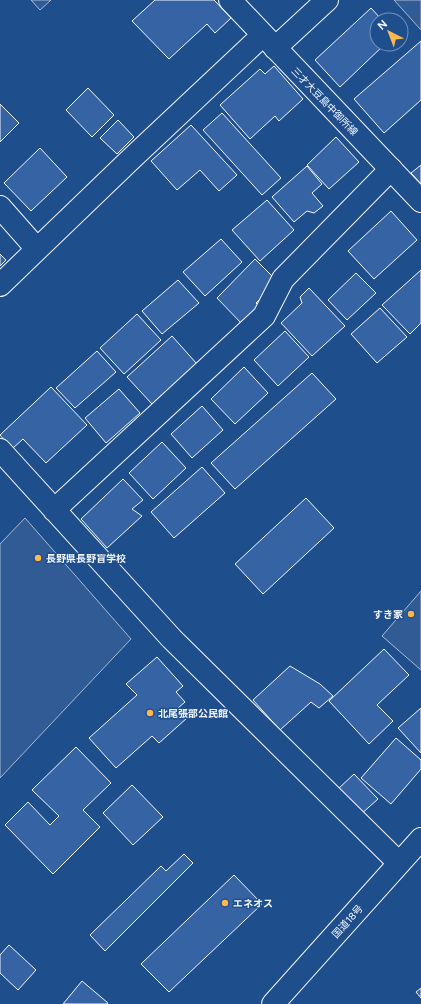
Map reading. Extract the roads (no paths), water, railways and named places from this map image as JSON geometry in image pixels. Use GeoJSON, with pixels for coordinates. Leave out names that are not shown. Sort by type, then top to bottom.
{"type":"FeatureCollection","features":[{"type":"Feature","properties":{"kind":"main road","name":"三才大豆島中御所線"},"geometry":{"type":"LineString","coordinates":[[230,0],[421,201]]}},
{"type":"Feature","properties":{"kind":"main road"},"geometry":{"type":"LineString","coordinates":[[0,286],[130,159],[269,42],[327,0]]}},
{"type":"Feature","properties":{"kind":"main road"},"geometry":{"type":"LineString","coordinates":[[54,510],[264,316],[283,279],[391,170]]}},
{"type":"Feature","properties":{"kind":"main road"},"geometry":{"type":"LineString","coordinates":[[0,207],[37,249]]}},
{"type":"Feature","properties":{"kind":"main road"},"geometry":{"type":"LineString","coordinates":[[0,450],[172,638],[399,863]]}},
{"type":"Feature","properties":{"kind":"main road","name":"国道18号"},"geometry":{"type":"LineString","coordinates":[[273,1004],[421,839]]}},
{"type":"Feature","properties":{"kind":"place","name":"長野県長野盲学校"},"geometry":{"type":"Point","coordinates":[38,558]}},
{"type":"Feature","properties":{"kind":"place","name":"すき家"},"geometry":{"type":"Point","coordinates":[411,614]}},
{"type":"Feature","properties":{"kind":"place","name":"北尾張部公民館"},"geometry":{"type":"Point","coordinates":[150,713]}},
{"type":"Feature","properties":{"kind":"place","name":"エネオス"},"geometry":{"type":"Point","coordinates":[225,903]}}]}
